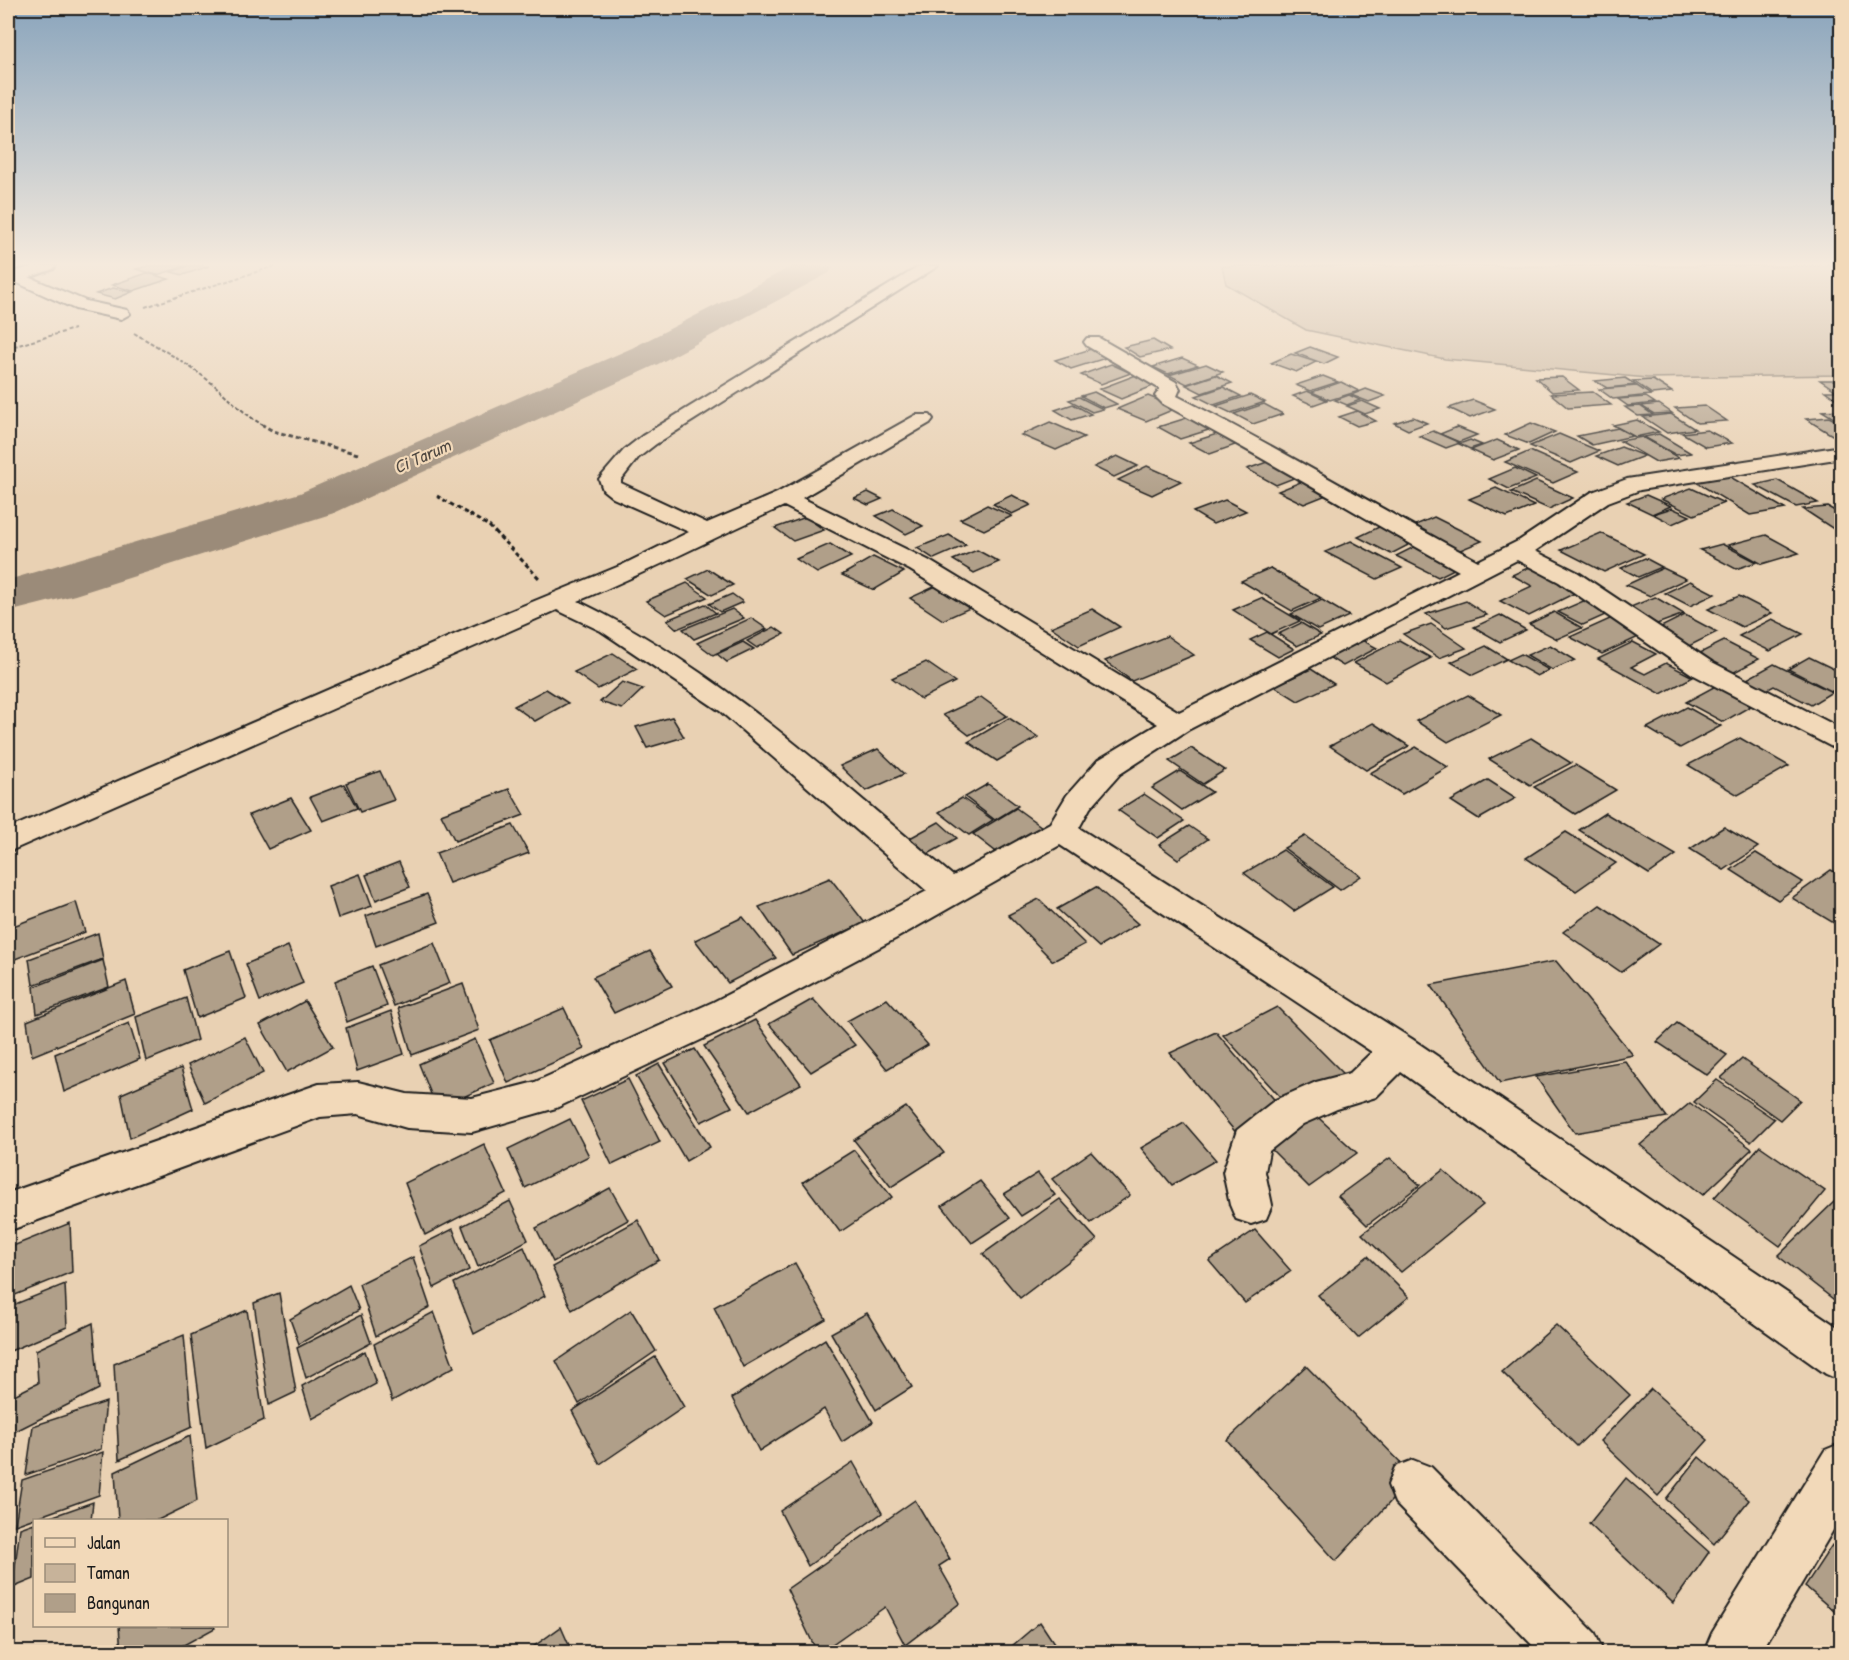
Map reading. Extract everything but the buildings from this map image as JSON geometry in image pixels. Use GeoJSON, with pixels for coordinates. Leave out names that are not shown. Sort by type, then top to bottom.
{"type":"FeatureCollection","features":[{"type":"Feature","properties":{"kind":"street"},"geometry":{"type":"LineString","coordinates":[[707,532],[621,493],[611,485],[610,479],[613,471],[649,441],[806,343]]}},
{"type":"Feature","properties":{"kind":"street"},"geometry":{"type":"LineString","coordinates":[[1096,343],[1169,386],[1170,389],[1165,396],[1170,400],[1262,447],[1376,516],[1478,571]]}},
{"type":"Feature","properties":{"kind":"street"},"geometry":{"type":"LineString","coordinates":[[8,841],[557,600],[631,570],[707,532],[785,498],[923,419]]}},
{"type":"Feature","properties":{"kind":"street"},"geometry":{"type":"LineString","coordinates":[[8,1212],[319,1101],[358,1098],[407,1112],[472,1115],[542,1096],[726,1012],[1060,831],[1078,802],[1109,767],[1178,724],[1478,571],[1517,550],[1600,497],[1635,484],[1842,452]]}},
{"type":"Feature","properties":{"kind":"street"},"geometry":{"type":"LineString","coordinates":[[785,498],[919,565],[1178,724]]}},
{"type":"Feature","properties":{"kind":"street"},"geometry":{"type":"LineString","coordinates":[[1517,550],[1568,577],[1702,668],[1842,741]]}},
{"type":"Feature","properties":{"kind":"street"},"geometry":{"type":"LineString","coordinates":[[557,600],[610,626],[730,705],[950,892]]}},
{"type":"Feature","properties":{"kind":"street"},"geometry":{"type":"LineString","coordinates":[[1060,831],[1399,1050],[1842,1358]]}},
{"type":"Feature","properties":{"kind":"street"},"geometry":{"type":"LineString","coordinates":[[1251,1205],[1244,1172],[1251,1142],[1289,1112],[1330,1094],[1362,1086],[1399,1050]]}},
{"type":"Feature","properties":{"kind":"street"},"geometry":{"type":"LineString","coordinates":[[1731,1653],[1842,1467]]}},
{"type":"Feature","properties":{"kind":"street"},"geometry":{"type":"LineString","coordinates":[[1413,1485],[1576,1653]]}},
{"type":"Feature","properties":{"kind":"path"},"geometry":{"type":"LineString","coordinates":[[156,343],[215,386],[242,413],[273,431],[358,454]]}},
{"type":"Feature","properties":{"kind":"path"},"geometry":{"type":"LineString","coordinates":[[437,495],[489,526],[535,573],[557,600]]}},
{"type":"Feature","properties":{"kind":"green space"},"geometry":{"type":"Polygon","coordinates":[[[1371,343],[1841,343],[1841,375],[1647,378],[1445,359],[1371,343]]]}},
{"type":"Feature","properties":{"kind":"waterway","name":"Ci Tarum"},"geometry":{"type":"LineString","coordinates":[[8,596],[57,584],[317,503],[669,343]]}}]}
